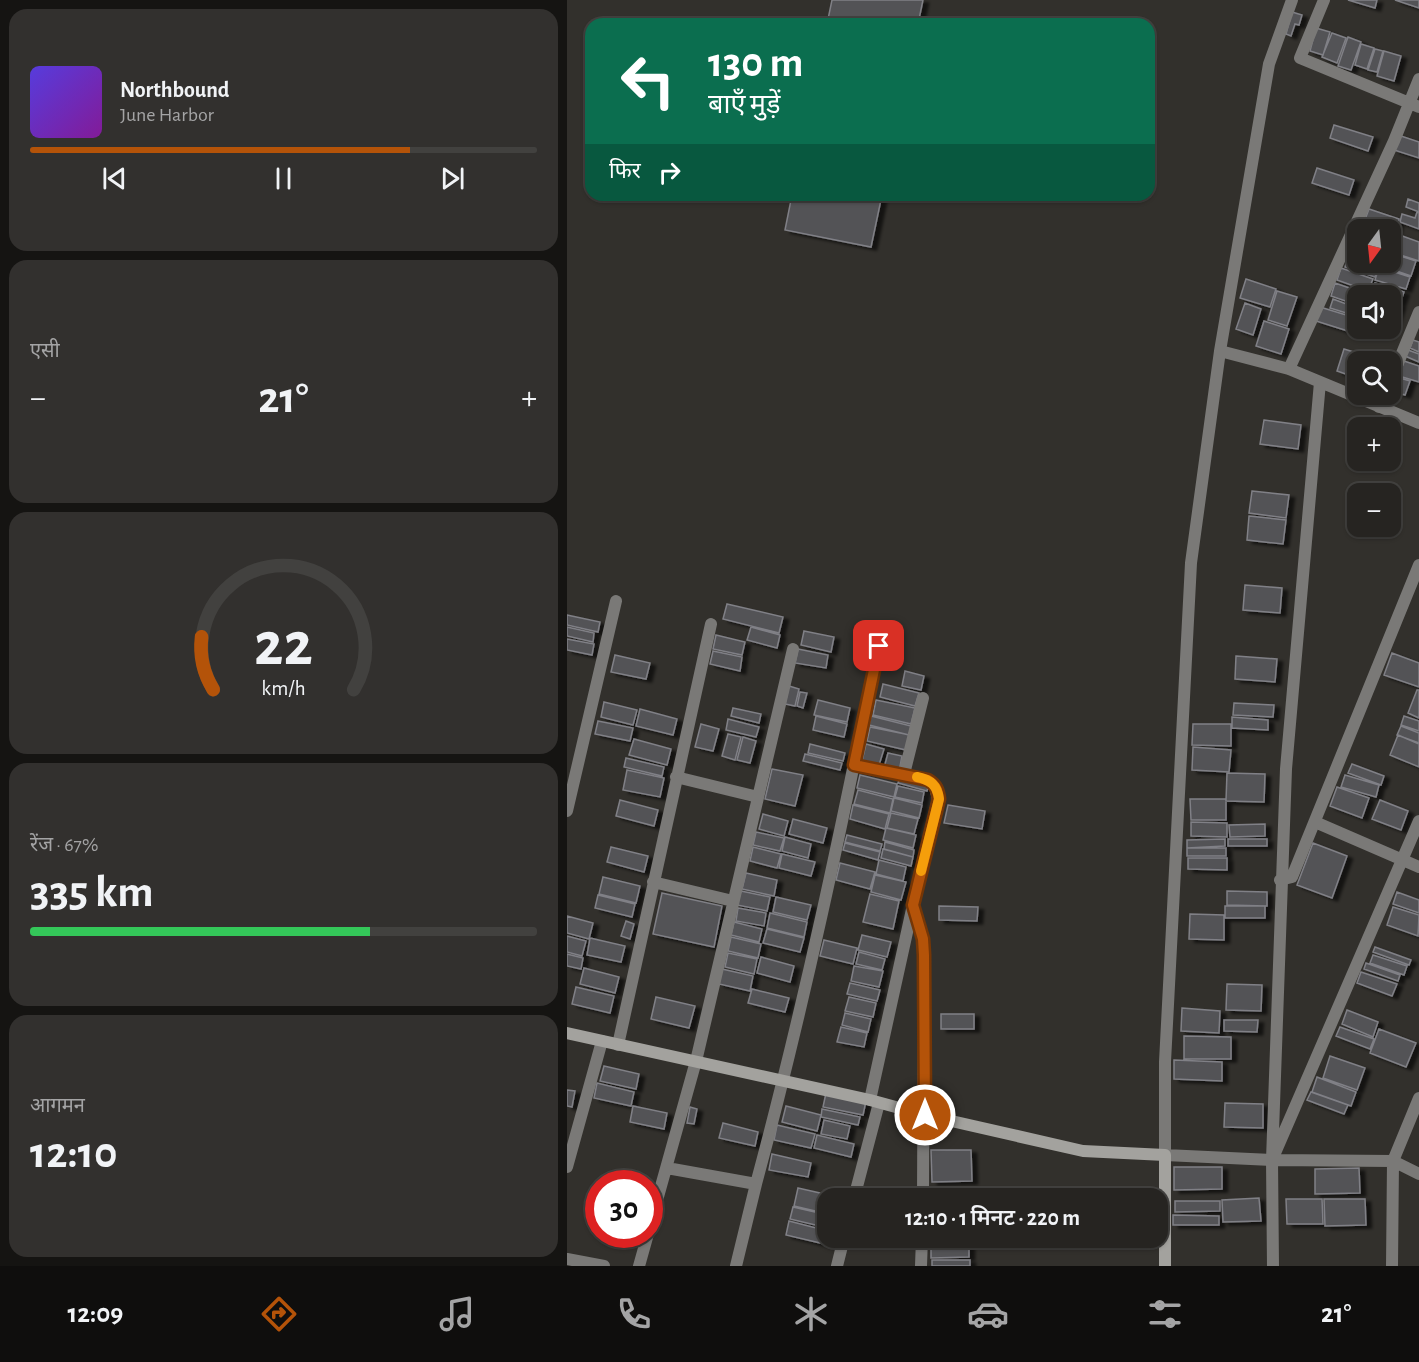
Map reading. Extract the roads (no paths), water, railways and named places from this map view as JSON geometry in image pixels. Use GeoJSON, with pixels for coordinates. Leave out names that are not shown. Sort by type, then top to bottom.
{"type":"FeatureCollection","features":[{"type":"Feature","properties":{"kind":"street"},"geometry":{"type":"LineString","coordinates":[[1165,1266],[1165,1062],[1191,563],[1220,351],[1269,64],[1291,0]]}},
{"type":"Feature","properties":{"kind":"street"},"geometry":{"type":"LineString","coordinates":[[1324,0],[1300,58],[1414,105]]}},
{"type":"Feature","properties":{"kind":"street"},"geometry":{"type":"LineString","coordinates":[[1289,369],[1394,141],[1414,105],[1419,79]]}},
{"type":"Feature","properties":{"kind":"street"},"geometry":{"type":"LineString","coordinates":[[1401,356],[1419,312]]}},
{"type":"Feature","properties":{"kind":"street"},"geometry":{"type":"LineString","coordinates":[[1220,351],[1289,369],[1419,423]]}},
{"type":"Feature","properties":{"kind":"street"},"geometry":{"type":"LineString","coordinates":[[1273,1266],[1272,1160],[1280,880],[1286,769],[1320,382]]}},
{"type":"Feature","properties":{"kind":"street"},"geometry":{"type":"LineString","coordinates":[[1280,880],[1292,877],[1419,566]]}},
{"type":"Feature","properties":{"kind":"street"},"geometry":{"type":"LineString","coordinates":[[567,811],[616,601]]}},
{"type":"Feature","properties":{"kind":"street"},"geometry":{"type":"LineString","coordinates":[[618,1045],[711,624]]}},
{"type":"Feature","properties":{"kind":"street"},"geometry":{"type":"LineString","coordinates":[[736,1266],[784,1081],[879,646]]}},
{"type":"Feature","properties":{"kind":"street"},"geometry":{"type":"LineString","coordinates":[[663,1182],[696,1061],[793,649]]}},
{"type":"Feature","properties":{"kind":"street"},"geometry":{"type":"LineString","coordinates":[[904,774],[923,698]]}},
{"type":"Feature","properties":{"kind":"street"},"geometry":{"type":"LineString","coordinates":[[854,765],[928,780],[934,784],[939,799],[913,905],[856,1188]]}},
{"type":"Feature","properties":{"kind":"street"},"geometry":{"type":"LineString","coordinates":[[676,777],[758,797]]}},
{"type":"Feature","properties":{"kind":"street"},"geometry":{"type":"LineString","coordinates":[[1272,1160],[1419,821]]}},
{"type":"Feature","properties":{"kind":"street"},"geometry":{"type":"LineString","coordinates":[[1315,822],[1419,867]]}},
{"type":"Feature","properties":{"kind":"street"},"geometry":{"type":"LineString","coordinates":[[653,882],[733,901]]}},
{"type":"Feature","properties":{"kind":"street"},"geometry":{"type":"LineString","coordinates":[[913,905],[923,939],[924,955],[923,1188]]}},
{"type":"Feature","properties":{"kind":"street"},"geometry":{"type":"LineString","coordinates":[[567,1033],[874,1101],[1083,1151],[1272,1160],[1393,1161],[1419,1174]]}},
{"type":"Feature","properties":{"kind":"street"},"geometry":{"type":"LineString","coordinates":[[567,1167],[602,1041]]}},
{"type":"Feature","properties":{"kind":"street"},"geometry":{"type":"LineString","coordinates":[[1392,1266],[1393,1161],[1419,1098]]}},
{"type":"Feature","properties":{"kind":"street"},"geometry":{"type":"LineString","coordinates":[[667,1168],[756,1184]]}},
{"type":"Feature","properties":{"kind":"street"},"geometry":{"type":"LineString","coordinates":[[639,1266],[644,1248]]}},
{"type":"Feature","properties":{"kind":"street"},"geometry":{"type":"LineString","coordinates":[[837,1266],[842,1248]]}},
{"type":"Feature","properties":{"kind":"street"},"geometry":{"type":"LineString","coordinates":[[921,1266],[922,1248]]}},
{"type":"Feature","properties":{"kind":"street"},"geometry":{"type":"LineString","coordinates":[[567,1259],[604,1266]]}}]}
